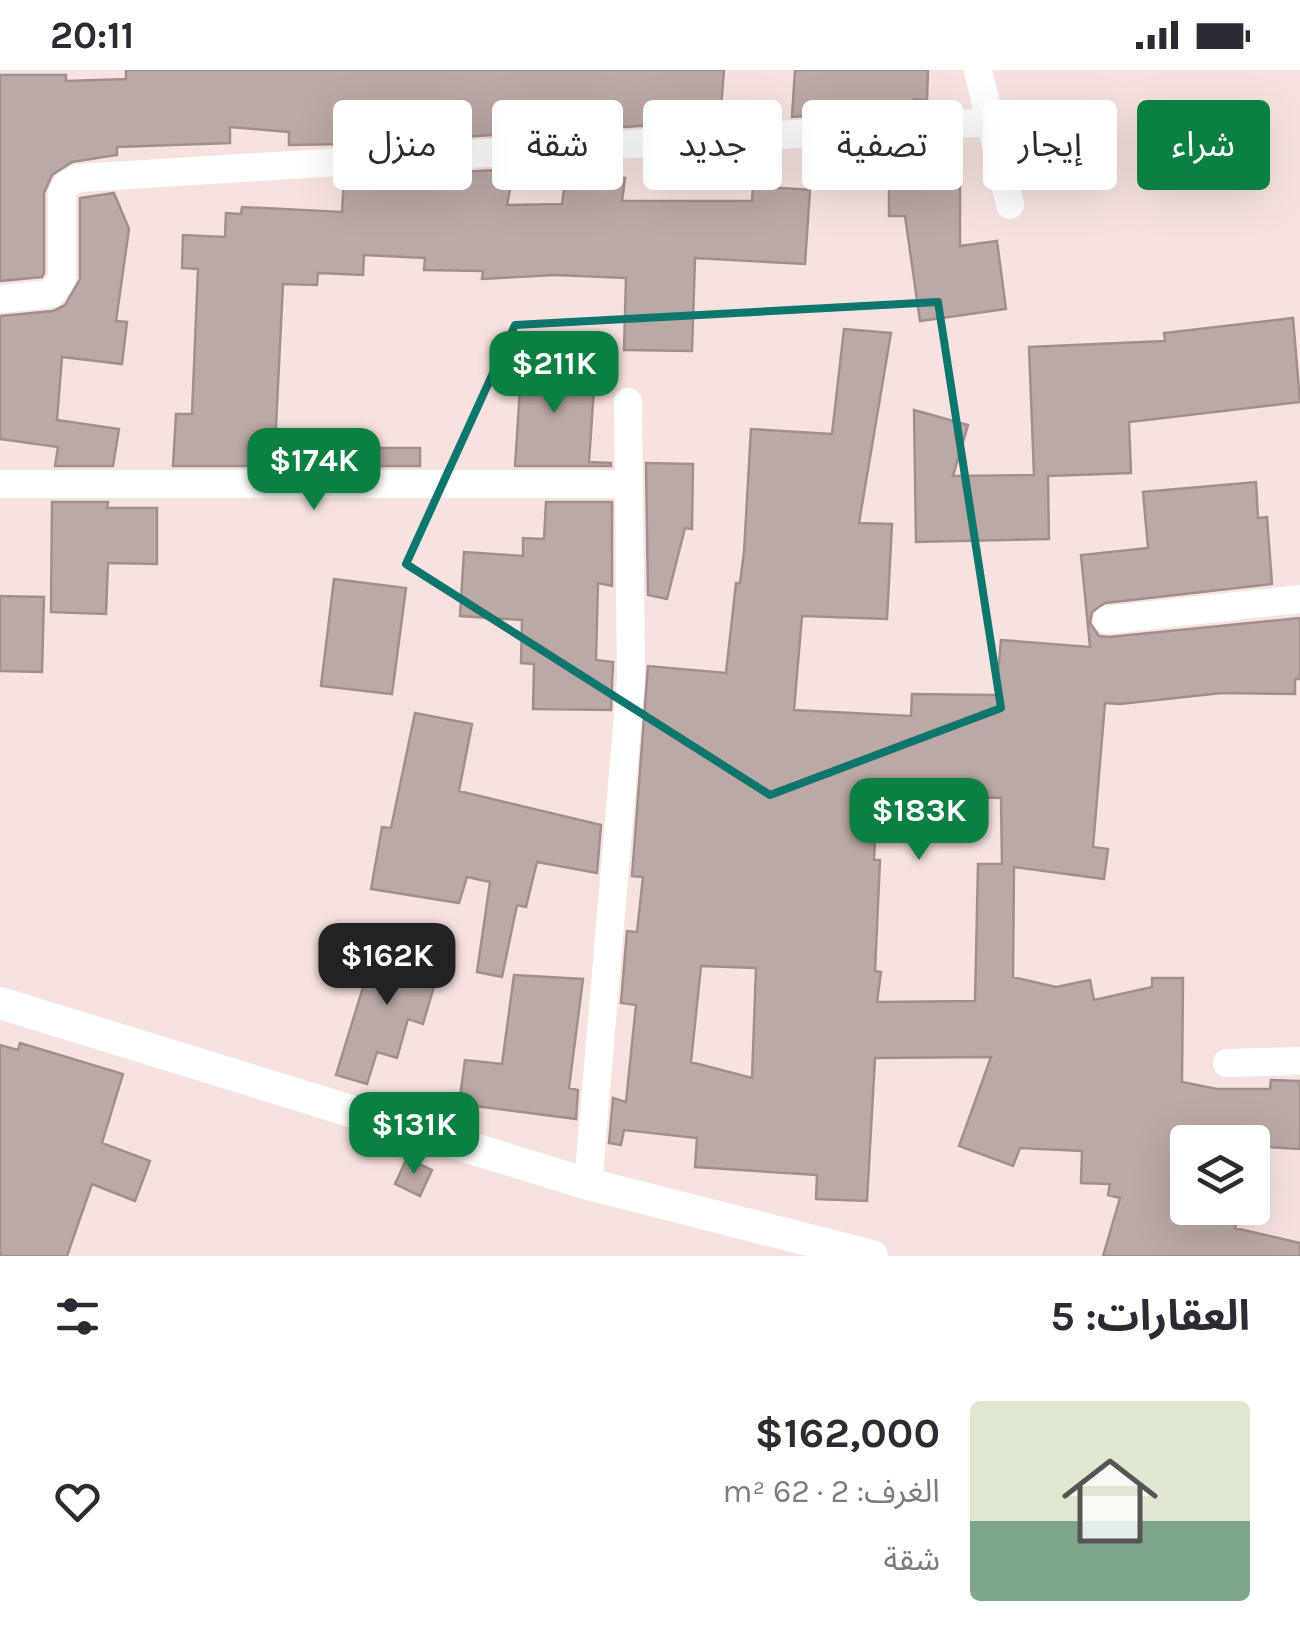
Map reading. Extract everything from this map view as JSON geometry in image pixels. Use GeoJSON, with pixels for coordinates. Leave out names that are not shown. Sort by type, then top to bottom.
{"type":"FeatureCollection","features":[{"type":"Feature","properties":{"kind":"street"},"geometry":{"type":"LineString","coordinates":[[978,70],[985,100]]}},
{"type":"Feature","properties":{"kind":"street"},"geometry":{"type":"LineString","coordinates":[[0,299],[51,294],[62,279],[62,193],[67,184],[79,178],[983,122]]}},
{"type":"Feature","properties":{"kind":"street"},"geometry":{"type":"LineString","coordinates":[[1006,190],[1010,205]]}},
{"type":"Feature","properties":{"kind":"street"},"geometry":{"type":"LineString","coordinates":[[588,1184],[631,679],[628,402]]}},
{"type":"Feature","properties":{"kind":"street"},"geometry":{"type":"LineString","coordinates":[[0,484],[629,484]]}},
{"type":"Feature","properties":{"kind":"street"},"geometry":{"type":"LineString","coordinates":[[1107,620],[1300,599]]}},
{"type":"Feature","properties":{"kind":"street"},"geometry":{"type":"LineString","coordinates":[[0,1003],[588,1184],[872,1256]]}},
{"type":"Feature","properties":{"kind":"street"},"geometry":{"type":"LineString","coordinates":[[1227,1064],[1300,1061]]}},
{"type":"Feature","properties":{"kind":"highlighted area"},"geometry":{"type":"Polygon","coordinates":[[[938,302],[1001,708],[770,795],[406,564],[515,325],[938,302]]]}},
{"type":"Feature","properties":{"kind":"building"},"geometry":{"type":"Polygon","coordinates":[[[126,70],[724,70],[722,100],[643,100],[643,126],[623,127],[623,100],[492,100],[492,135],[472,136],[472,100],[333,100],[333,144],[289,145],[289,132],[230,127],[230,143],[117,147],[117,155],[72,162],[52,175],[44,193],[44,273],[42,277],[0,281],[0,75],[66,75],[66,81],[126,79],[126,70]]]}},
{"type":"Feature","properties":{"kind":"building"},"geometry":{"type":"Polygon","coordinates":[[[795,70],[928,70],[927,100],[802,100],[802,116],[792,117],[795,70]]]}},
{"type":"Feature","properties":{"kind":"building"},"geometry":{"type":"Polygon","coordinates":[[[492,170],[492,190],[510,190],[507,205],[562,204],[564,190],[623,190],[623,178],[625,178],[622,201],[752,201],[753,190],[810,190],[805,264],[695,258],[692,351],[624,350],[626,278],[555,275],[482,279],[483,271],[424,270],[425,258],[364,255],[363,275],[318,273],[317,285],[283,284],[274,466],[173,466],[176,414],[192,414],[198,269],[182,268],[183,235],[225,237],[226,213],[241,214],[242,207],[342,212],[343,190],[472,190],[472,171],[492,170]]]}},
{"type":"Feature","properties":{"kind":"building"},"geometry":{"type":"Polygon","coordinates":[[[889,190],[960,190],[960,246],[997,241],[1006,309],[920,321],[905,216],[889,216],[889,190]]]}},
{"type":"Feature","properties":{"kind":"building"},"geometry":{"type":"Polygon","coordinates":[[[114,193],[129,229],[116,321],[127,322],[122,364],[62,357],[57,420],[119,429],[113,466],[55,466],[58,447],[0,439],[0,316],[53,311],[65,305],[80,279],[80,198],[114,193]]]}},
{"type":"Feature","properties":{"kind":"building"},"geometry":{"type":"Polygon","coordinates":[[[1293,318],[1300,402],[1129,422],[1131,473],[1048,476],[1049,539],[916,542],[914,410],[968,425],[953,476],[1034,475],[1029,347],[1165,341],[1164,333],[1293,318]]]}},
{"type":"Feature","properties":{"kind":"building"},"geometry":{"type":"Polygon","coordinates":[[[844,329],[891,333],[859,523],[892,524],[887,619],[802,616],[794,710],[911,716],[912,694],[996,695],[1001,640],[1090,647],[1081,555],[1148,548],[1143,492],[1256,482],[1258,518],[1267,517],[1272,584],[1105,603],[1092,612],[1090,623],[1099,636],[1109,637],[1300,618],[1300,679],[1295,679],[1295,694],[1222,693],[1105,703],[1093,847],[1108,849],[1104,879],[1014,867],[1013,977],[1056,987],[1090,980],[1094,1000],[1152,987],[1152,978],[1183,978],[1182,1082],[1217,1089],[1270,1089],[1271,1080],[1300,1081],[1300,1149],[1270,1147],[1270,1125],[1170,1125],[1170,1225],[1236,1225],[1235,1228],[1300,1243],[1300,1256],[1103,1256],[1120,1198],[1108,1195],[1110,1184],[1081,1183],[1082,1151],[1020,1148],[1013,1166],[959,1146],[991,1057],[875,1058],[867,1201],[816,1199],[817,1175],[695,1167],[697,1138],[624,1130],[621,1145],[609,1143],[613,1098],[626,1102],[636,1005],[621,1003],[627,931],[637,932],[643,877],[632,876],[648,666],[726,673],[736,583],[740,583],[744,552],[751,429],[832,434],[844,329]],[[877,795],[874,860],[880,860],[875,971],[881,972],[877,1002],[975,1001],[978,864],[1002,864],[1001,798],[877,795]],[[701,966],[691,1062],[752,1078],[756,968],[701,966]]]}},
{"type":"Feature","properties":{"kind":"building"},"geometry":{"type":"Polygon","coordinates":[[[522,358],[560,360],[559,372],[595,374],[589,462],[611,466],[515,466],[522,358]]]}},
{"type":"Feature","properties":{"kind":"building"},"geometry":{"type":"Polygon","coordinates":[[[375,448],[420,448],[420,466],[375,466],[375,448]]]}},
{"type":"Feature","properties":{"kind":"building"},"geometry":{"type":"Polygon","coordinates":[[[646,463],[693,464],[692,529],[685,528],[667,599],[648,595],[646,463]]]}},
{"type":"Feature","properties":{"kind":"building"},"geometry":{"type":"Polygon","coordinates":[[[52,502],[108,502],[107,508],[157,508],[157,564],[108,563],[106,614],[51,612],[52,502]]]}},
{"type":"Feature","properties":{"kind":"building"},"geometry":{"type":"Polygon","coordinates":[[[546,502],[612,502],[612,586],[598,583],[596,660],[613,662],[611,710],[533,709],[534,664],[521,663],[522,620],[460,616],[464,552],[523,556],[523,538],[544,539],[546,502]]]}},
{"type":"Feature","properties":{"kind":"building"},"geometry":{"type":"Polygon","coordinates":[[[334,579],[406,588],[392,694],[321,686],[334,579]]]}},
{"type":"Feature","properties":{"kind":"building"},"geometry":{"type":"Polygon","coordinates":[[[0,596],[44,597],[42,672],[0,671],[0,596]]]}},
{"type":"Feature","properties":{"kind":"building"},"geometry":{"type":"Polygon","coordinates":[[[415,713],[472,724],[459,791],[601,825],[597,873],[537,862],[526,907],[517,905],[502,977],[477,972],[490,882],[467,877],[459,903],[371,889],[382,827],[391,828],[415,713]]]}},
{"type":"Feature","properties":{"kind":"building"},"geometry":{"type":"Polygon","coordinates":[[[377,942],[441,962],[423,1024],[408,1019],[397,1058],[377,1052],[367,1084],[336,1075],[377,942]]]}},
{"type":"Feature","properties":{"kind":"building"},"geometry":{"type":"Polygon","coordinates":[[[514,975],[583,979],[569,1088],[578,1090],[576,1119],[459,1104],[465,1060],[502,1064],[514,975]]]}},
{"type":"Feature","properties":{"kind":"building"},"geometry":{"type":"Polygon","coordinates":[[[20,1043],[123,1074],[102,1143],[150,1161],[135,1201],[92,1184],[67,1256],[0,1256],[0,1045],[18,1050],[20,1043]]]}},
{"type":"Feature","properties":{"kind":"building"},"geometry":{"type":"Polygon","coordinates":[[[407,1158],[432,1170],[420,1196],[395,1184],[407,1158]]]}}]}
